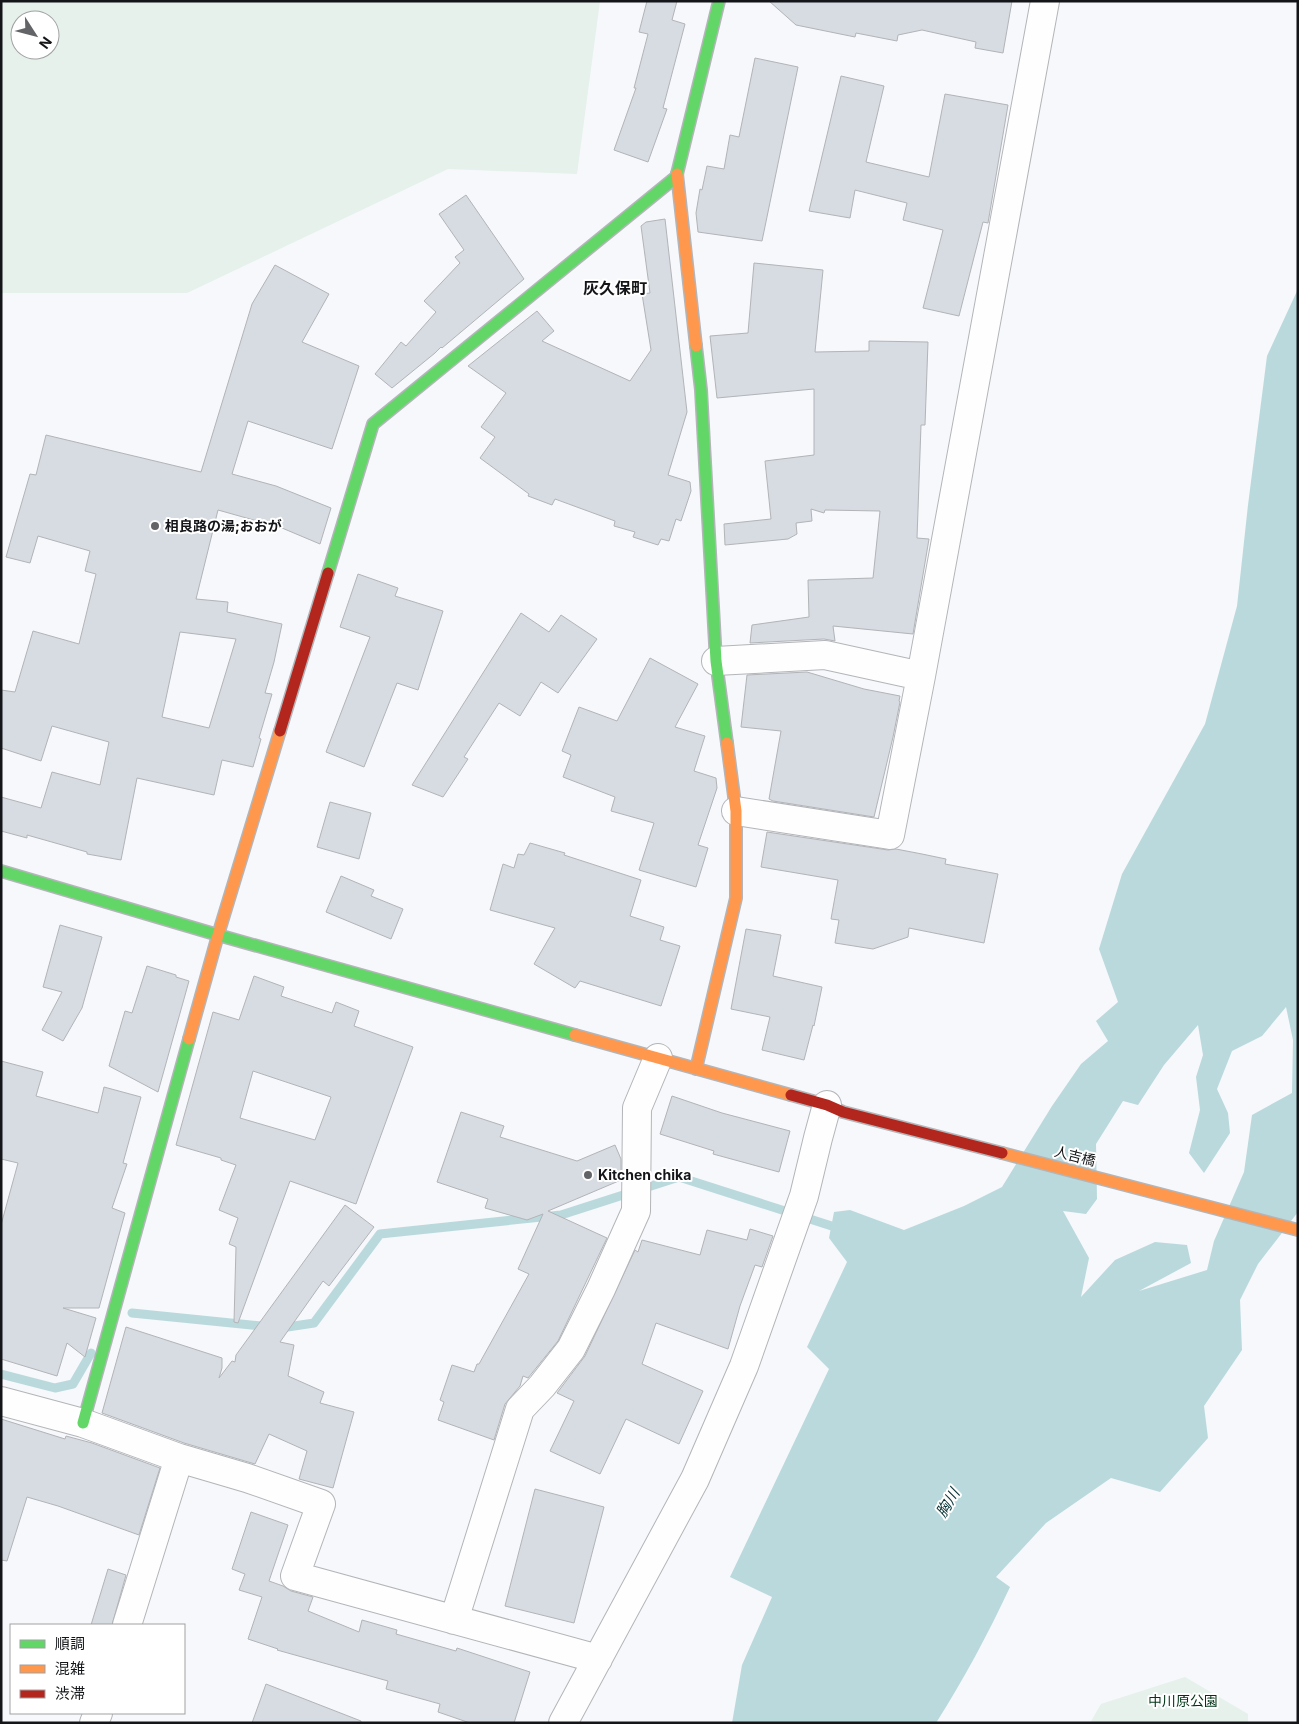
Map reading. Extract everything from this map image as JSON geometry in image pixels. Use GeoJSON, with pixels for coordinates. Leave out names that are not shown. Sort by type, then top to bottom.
{"type":"FeatureCollection","features":[{"type":"Feature","properties":{"kind":"street"},"geometry":{"type":"LineString","coordinates":[[696,1069],[736,898],[736,811],[716,660],[701,390],[676,178],[719,1]]}},
{"type":"Feature","properties":{"kind":"street"},"geometry":{"type":"LineString","coordinates":[[736,811],[890,835],[1045,1]]}},
{"type":"Feature","properties":{"kind":"street"},"geometry":{"type":"LineString","coordinates":[[83,1423],[218,934],[373,424],[676,178]]}},
{"type":"Feature","properties":{"kind":"street"},"geometry":{"type":"LineString","coordinates":[[716,660],[825,655],[921,676]]}},
{"type":"Feature","properties":{"kind":"street","name":"人吉橋"},"geometry":{"type":"LineString","coordinates":[[1,871],[835,1109],[1298,1230]]}},
{"type":"Feature","properties":{"kind":"street"},"geometry":{"type":"LineString","coordinates":[[454,1620],[520,1409],[542,1386],[571,1349],[601,1289],[636,1211],[636,1108],[658,1058]]}},
{"type":"Feature","properties":{"kind":"street"},"geometry":{"type":"LineString","coordinates":[[563,1723],[695,1479],[744,1366],[804,1196],[818,1138],[835,1109]]}},
{"type":"Feature","properties":{"kind":"street"},"geometry":{"type":"LineString","coordinates":[[1,1401],[83,1423],[179,1458],[247,1478],[321,1504],[295,1576],[598,1659]]}},
{"type":"Feature","properties":{"kind":"street"},"geometry":{"type":"LineString","coordinates":[[127,1624],[179,1458]]}},
{"type":"Feature","properties":{"kind":"green space"},"geometry":{"type":"Polygon","coordinates":[[[1,1],[600,1],[577,174],[448,169],[187,293],[1,293],[1,1]]]}},
{"type":"Feature","properties":{"kind":"green space","name":"中川原公園"},"geometry":{"type":"Polygon","coordinates":[[[1185,1677],[1248,1714],[1248,1723],[1090,1723],[1101,1704],[1185,1677]]]}},
{"type":"Feature","properties":{"kind":"water","name":"胸川"},"geometry":{"type":"Polygon","coordinates":[[[1298,289],[1298,1212],[1258,1264],[1240,1300],[1242,1350],[1204,1406],[1208,1438],[1160,1492],[1111,1478],[1046,1523],[996,1577],[1010,1587],[975,1656],[936,1723],[732,1723],[742,1665],[772,1597],[730,1577],[829,1369],[807,1347],[847,1262],[829,1238],[834,1212],[850,1210],[904,1230],[964,1206],[1002,1187],[1052,1106],[1081,1064],[1108,1041],[1096,1021],[1118,1002],[1099,949],[1122,874],[1205,724],[1237,606],[1267,356],[1298,289]],[[1286,1007],[1262,1036],[1232,1051],[1217,1089],[1228,1113],[1230,1133],[1204,1173],[1189,1153],[1200,1110],[1196,1077],[1203,1055],[1198,1025],[1164,1065],[1138,1105],[1123,1101],[1096,1144],[1097,1199],[1086,1214],[1063,1211],[1089,1258],[1081,1297],[1115,1260],[1155,1242],[1187,1245],[1191,1263],[1139,1291],[1207,1270],[1214,1241],[1244,1172],[1252,1115],[1292,1093],[1293,1040],[1286,1007]]]}},
{"type":"Feature","properties":{"kind":"building"},"geometry":{"type":"Polygon","coordinates":[[[647,1],[677,1],[672,20],[685,24],[663,108],[667,109],[648,162],[614,150],[636,88],[634,88],[648,34],[639,32],[647,1]]]}},
{"type":"Feature","properties":{"kind":"building"},"geometry":{"type":"Polygon","coordinates":[[[769,1],[1012,1],[1003,53],[975,48],[976,42],[922,30],[898,35],[897,41],[856,33],[855,37],[796,25],[769,1]]]}},
{"type":"Feature","properties":{"kind":"building"},"geometry":{"type":"Polygon","coordinates":[[[755,58],[798,67],[762,241],[698,232],[696,213],[700,189],[702,190],[707,166],[724,169],[730,135],[739,137],[755,58]]]}},
{"type":"Feature","properties":{"kind":"building"},"geometry":{"type":"Polygon","coordinates":[[[841,76],[884,86],[866,162],[929,177],[945,94],[1008,105],[988,223],[983,222],[959,316],[923,308],[943,230],[903,220],[907,203],[855,190],[850,218],[809,211],[841,76]]]}},
{"type":"Feature","properties":{"kind":"building"},"geometry":{"type":"Polygon","coordinates":[[[466,195],[524,279],[392,388],[375,374],[401,342],[406,346],[436,312],[424,301],[460,263],[455,257],[464,250],[439,214],[466,195]]]}},
{"type":"Feature","properties":{"kind":"building"},"geometry":{"type":"Polygon","coordinates":[[[665,219],[687,412],[668,475],[690,482],[691,491],[681,521],[676,519],[669,541],[661,539],[658,545],[633,537],[635,532],[614,526],[615,521],[555,499],[552,505],[528,496],[529,494],[480,458],[495,437],[481,427],[506,393],[468,366],[537,311],[554,331],[542,341],[630,381],[651,350],[642,294],[650,293],[641,226],[646,222],[665,219]]]}},
{"type":"Feature","properties":{"kind":"building"},"geometry":{"type":"Polygon","coordinates":[[[754,263],[823,270],[815,352],[869,351],[869,341],[928,342],[925,425],[921,425],[917,538],[929,539],[913,634],[833,626],[835,641],[824,639],[750,643],[752,625],[809,617],[808,580],[873,578],[880,511],[825,510],[824,513],[811,509],[812,521],[796,523],[797,534],[788,539],[725,545],[724,524],[771,519],[765,461],[814,455],[814,389],[717,398],[710,336],[748,333],[754,263]]]}},
{"type":"Feature","properties":{"kind":"building"},"geometry":{"type":"Polygon","coordinates":[[[275,265],[329,294],[302,342],[359,366],[332,449],[248,421],[232,474],[276,486],[331,508],[320,544],[282,528],[218,510],[196,599],[228,602],[227,612],[282,624],[265,693],[272,694],[253,767],[222,760],[214,795],[137,778],[121,860],[87,854],[87,852],[27,835],[27,838],[1,831],[1,797],[41,808],[52,772],[100,785],[109,742],[52,726],[41,761],[1,748],[1,690],[15,692],[33,631],[79,644],[96,574],[85,571],[90,551],[38,536],[30,563],[6,557],[30,474],[36,475],[46,435],[201,472],[252,304],[275,265]],[[180,632],[162,717],[209,728],[236,639],[180,632]]]}},
{"type":"Feature","properties":{"kind":"building"},"geometry":{"type":"Polygon","coordinates":[[[358,574],[398,588],[395,596],[443,611],[418,690],[397,683],[364,767],[326,752],[370,637],[340,627],[358,574]]]}},
{"type":"Feature","properties":{"kind":"building"},"geometry":{"type":"Polygon","coordinates":[[[521,613],[549,632],[561,615],[597,639],[558,693],[541,682],[520,716],[499,703],[464,757],[468,759],[443,797],[412,785],[521,613]]]}},
{"type":"Feature","properties":{"kind":"building"},"geometry":{"type":"Polygon","coordinates":[[[650,658],[698,684],[675,727],[705,736],[694,771],[716,778],[717,788],[698,845],[708,848],[696,887],[639,870],[654,823],[611,811],[615,797],[563,777],[571,755],[562,751],[579,707],[617,721],[650,658]]]}},
{"type":"Feature","properties":{"kind":"building"},"geometry":{"type":"Polygon","coordinates":[[[807,672],[864,689],[900,696],[893,737],[874,817],[769,799],[781,731],[741,727],[747,675],[807,672]]]}},
{"type":"Feature","properties":{"kind":"building"},"geometry":{"type":"Polygon","coordinates":[[[330,802],[371,813],[359,859],[317,847],[330,802]]]}},
{"type":"Feature","properties":{"kind":"building"},"geometry":{"type":"Polygon","coordinates":[[[767,832],[888,850],[896,849],[946,859],[945,864],[998,874],[984,943],[909,928],[908,937],[873,949],[835,943],[839,920],[831,919],[838,880],[761,867],[767,832]]]}},
{"type":"Feature","properties":{"kind":"building"},"geometry":{"type":"Polygon","coordinates":[[[530,843],[565,853],[564,855],[641,880],[630,916],[664,927],[660,940],[680,946],[661,1006],[580,981],[575,988],[534,964],[555,928],[490,910],[503,864],[514,868],[518,854],[524,855],[530,843]]]}},
{"type":"Feature","properties":{"kind":"building"},"geometry":{"type":"Polygon","coordinates":[[[341,876],[374,890],[371,896],[403,909],[391,939],[326,912],[341,876]]]}},
{"type":"Feature","properties":{"kind":"building"},"geometry":{"type":"Polygon","coordinates":[[[60,925],[102,937],[82,1008],[63,1041],[42,1030],[62,992],[43,987],[60,925]]]}},
{"type":"Feature","properties":{"kind":"building"},"geometry":{"type":"Polygon","coordinates":[[[746,929],[781,935],[773,976],[822,987],[814,1026],[804,1060],[762,1050],[770,1017],[731,1009],[746,929]]]}},
{"type":"Feature","properties":{"kind":"building"},"geometry":{"type":"Polygon","coordinates":[[[147,966],[189,981],[158,1092],[109,1066],[125,1011],[132,1013],[147,966]]]}},
{"type":"Feature","properties":{"kind":"building"},"geometry":{"type":"Polygon","coordinates":[[[254,976],[284,987],[281,996],[332,1013],[336,1002],[359,1011],[354,1026],[413,1047],[356,1204],[290,1181],[238,1323],[234,1322],[236,1247],[229,1244],[238,1218],[219,1210],[236,1165],[221,1160],[221,1158],[176,1145],[213,1012],[239,1020],[254,976]],[[253,1071],[240,1118],[315,1140],[331,1097],[253,1071]]]}},
{"type":"Feature","properties":{"kind":"building"},"geometry":{"type":"Polygon","coordinates":[[[1,1061],[43,1072],[36,1096],[98,1113],[104,1087],[141,1097],[123,1163],[127,1164],[112,1208],[125,1213],[99,1308],[63,1308],[96,1318],[85,1357],[67,1343],[57,1376],[1,1359],[1,1225],[18,1163],[1,1159],[1,1061]]]}},
{"type":"Feature","properties":{"kind":"building"},"geometry":{"type":"Polygon","coordinates":[[[672,1096],[722,1113],[790,1131],[779,1172],[713,1154],[714,1151],[660,1134],[672,1096]]]}},
{"type":"Feature","properties":{"kind":"building"},"geometry":{"type":"Polygon","coordinates":[[[461,1112],[504,1126],[500,1137],[577,1161],[615,1145],[621,1159],[621,1180],[548,1211],[607,1238],[558,1341],[528,1378],[523,1376],[520,1386],[505,1404],[494,1440],[438,1420],[444,1402],[440,1400],[452,1365],[474,1372],[529,1274],[518,1269],[543,1214],[527,1220],[485,1208],[488,1199],[437,1182],[461,1112]]]}},
{"type":"Feature","properties":{"kind":"building"},"geometry":{"type":"Polygon","coordinates":[[[345,1205],[374,1227],[329,1286],[323,1281],[280,1342],[294,1345],[288,1376],[324,1392],[320,1403],[354,1412],[333,1488],[299,1479],[307,1451],[269,1434],[255,1464],[184,1443],[102,1413],[126,1327],[222,1358],[219,1378],[232,1361],[235,1362],[236,1355],[345,1205]]]}},
{"type":"Feature","properties":{"kind":"building"},"geometry":{"type":"Polygon","coordinates":[[[750,1229],[773,1236],[762,1267],[755,1265],[740,1306],[728,1349],[656,1323],[642,1364],[703,1391],[679,1444],[626,1419],[600,1474],[550,1451],[574,1401],[557,1393],[585,1356],[635,1250],[638,1252],[642,1240],[700,1255],[707,1230],[747,1240],[750,1229]]]}},
{"type":"Feature","properties":{"kind":"building"},"geometry":{"type":"Polygon","coordinates":[[[1,1419],[65,1439],[66,1436],[92,1443],[160,1468],[139,1535],[27,1497],[7,1561],[1,1560],[1,1419]]]}},
{"type":"Feature","properties":{"kind":"building"},"geometry":{"type":"Polygon","coordinates":[[[535,1489],[604,1507],[574,1623],[505,1606],[535,1489]]]}},
{"type":"Feature","properties":{"kind":"building"},"geometry":{"type":"Polygon","coordinates":[[[251,1512],[288,1525],[269,1581],[291,1591],[313,1597],[308,1611],[359,1632],[362,1620],[397,1630],[396,1634],[456,1651],[457,1648],[530,1672],[514,1723],[470,1723],[438,1712],[440,1704],[386,1689],[388,1681],[277,1650],[248,1639],[262,1597],[239,1590],[245,1574],[232,1569],[251,1512]]]}},
{"type":"Feature","properties":{"kind":"building"},"geometry":{"type":"Polygon","coordinates":[[[108,1569],[126,1575],[112,1624],[91,1624],[108,1569]]]}},
{"type":"Feature","properties":{"kind":"building"},"geometry":{"type":"Polygon","coordinates":[[[266,1684],[361,1721],[361,1723],[252,1723],[266,1684]]]}},
{"type":"Feature","properties":{"kind":"waterway"},"geometry":{"type":"LineString","coordinates":[[132,1313],[281,1328],[314,1323],[380,1234],[561,1215],[679,1177],[841,1229]]}},
{"type":"Feature","properties":{"kind":"waterway"},"geometry":{"type":"LineString","coordinates":[[1,1374],[55,1388],[73,1384],[91,1353]]}},
{"type":"Feature","properties":{"kind":"traffic: fast"},"geometry":{"type":"LineString","coordinates":[[677,174],[719,1]]}},
{"type":"Feature","properties":{"kind":"traffic: fast"},"geometry":{"type":"LineString","coordinates":[[328,573],[373,424],[676,177]]}},
{"type":"Feature","properties":{"kind":"traffic: fast"},"geometry":{"type":"LineString","coordinates":[[696,346],[701,390],[716,661],[727,743]]}},
{"type":"Feature","properties":{"kind":"traffic: fast"},"geometry":{"type":"LineString","coordinates":[[1,871],[218,935],[575,1035]]}},
{"type":"Feature","properties":{"kind":"traffic: fast"},"geometry":{"type":"LineString","coordinates":[[83,1423],[189,1039]]}},
{"type":"Feature","properties":{"kind":"traffic: slow"},"geometry":{"type":"LineString","coordinates":[[677,174],[696,346]]}},
{"type":"Feature","properties":{"kind":"traffic: slow"},"geometry":{"type":"LineString","coordinates":[[189,1039],[218,935],[280,731]]}},
{"type":"Feature","properties":{"kind":"traffic: slow"},"geometry":{"type":"LineString","coordinates":[[696,1069],[736,898],[736,811],[727,743]]}},
{"type":"Feature","properties":{"kind":"traffic: slow"},"geometry":{"type":"LineString","coordinates":[[575,1035],[791,1095]]}},
{"type":"Feature","properties":{"kind":"traffic: slow"},"geometry":{"type":"LineString","coordinates":[[1002,1153],[1298,1230]]}},
{"type":"Feature","properties":{"kind":"traffic: jam"},"geometry":{"type":"LineString","coordinates":[[280,731],[328,573]]}},
{"type":"Feature","properties":{"kind":"traffic: jam"},"geometry":{"type":"LineString","coordinates":[[791,1095],[827,1105],[843,1112],[1002,1153]]}},
{"type":"Feature","properties":{"kind":"place","name":"相良路の湯;おおが"},"geometry":{"type":"Point","coordinates":[155,526]}},
{"type":"Feature","properties":{"kind":"place","name":"Kitchen chika"},"geometry":{"type":"Point","coordinates":[588,1175]}},
{"type":"Feature","properties":{"kind":"district","name":"灰久保町"},"geometry":{"type":"Point","coordinates":[615,288]}}]}
